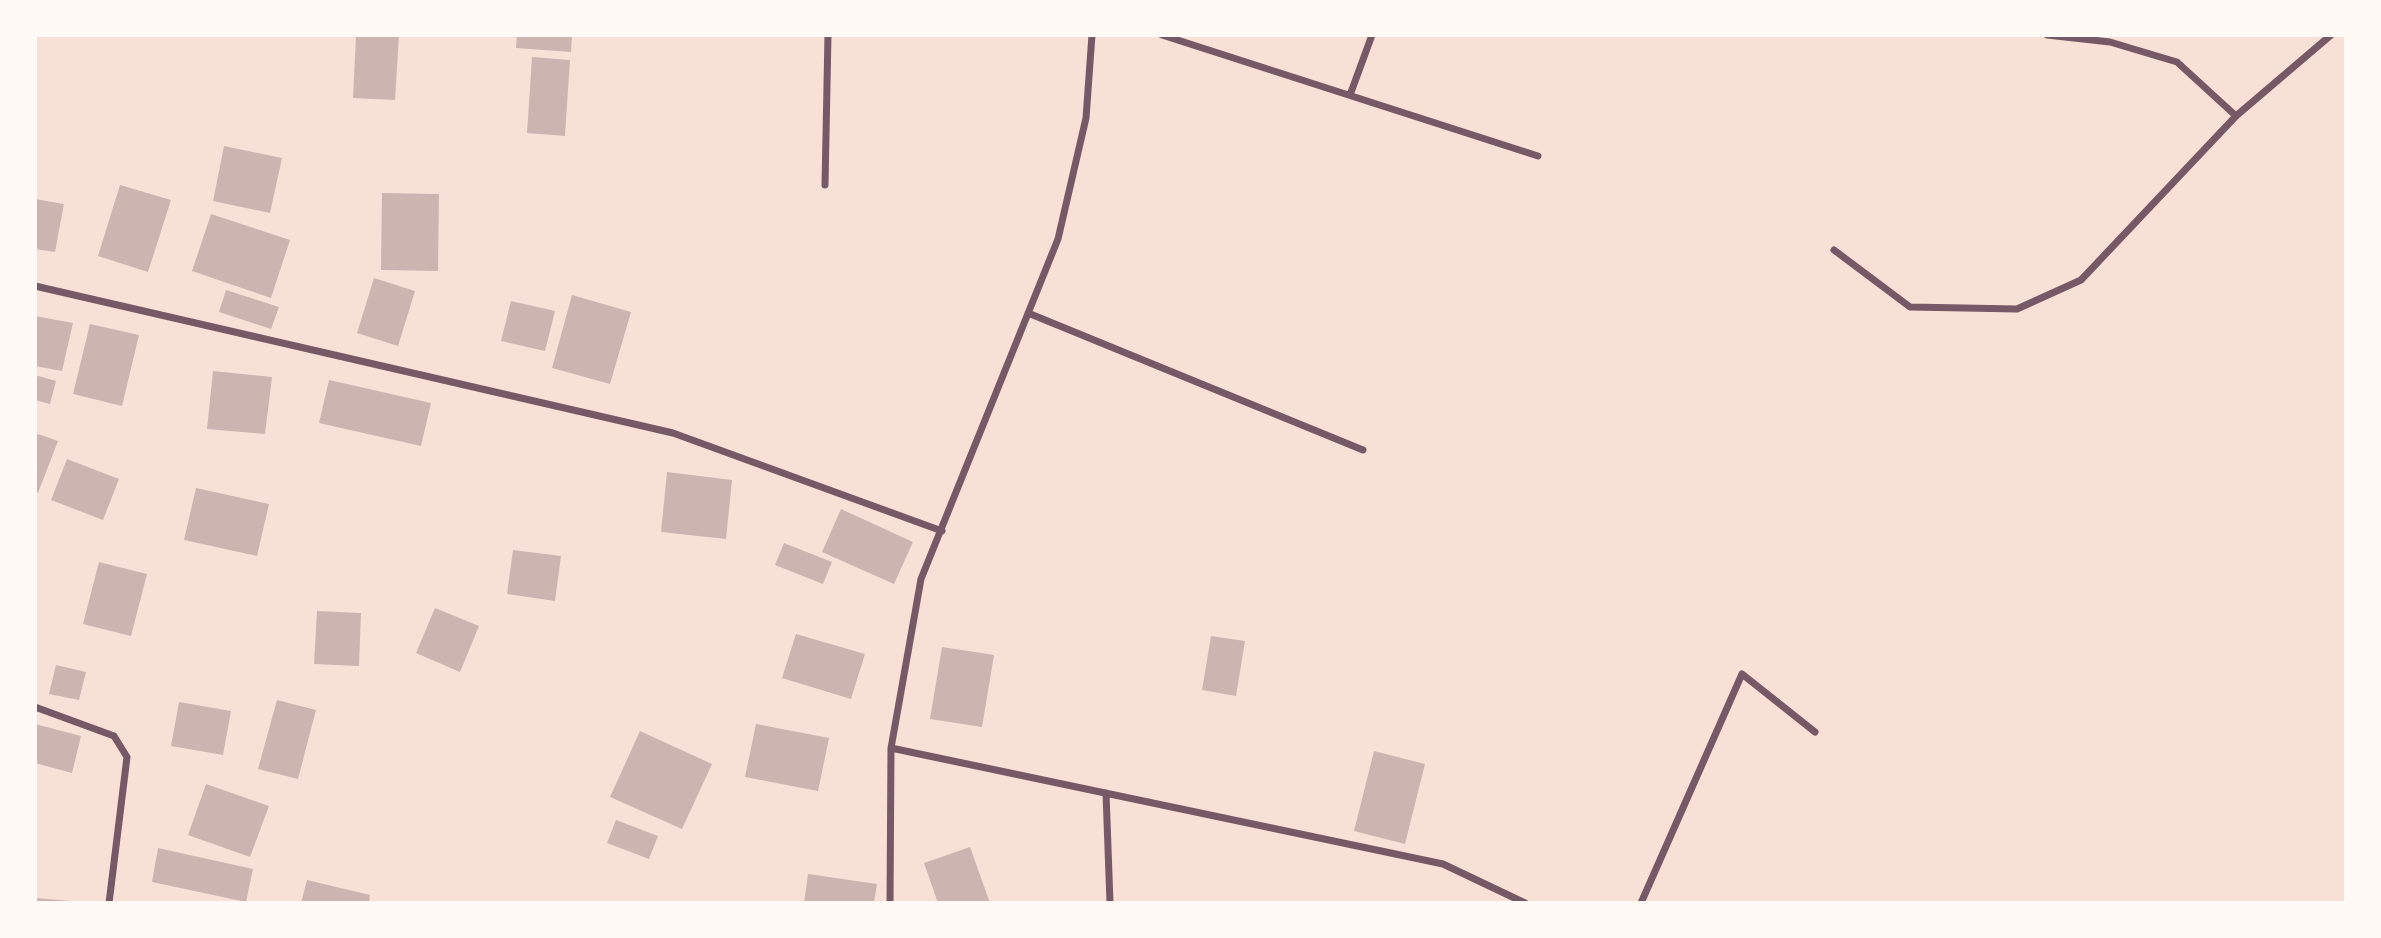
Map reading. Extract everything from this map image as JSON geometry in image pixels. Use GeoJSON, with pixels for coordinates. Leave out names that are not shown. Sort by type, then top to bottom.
{"type":"FeatureCollection","features":[{"type":"Feature","properties":{"kind":"street"},"geometry":{"type":"LineString","coordinates":[[825,185],[828,35]]}},
{"type":"Feature","properties":{"kind":"street"},"geometry":{"type":"LineString","coordinates":[[890,903],[891,748],[921,579],[1058,239],[1086,118],[1092,35]]}},
{"type":"Feature","properties":{"kind":"street"},"geometry":{"type":"LineString","coordinates":[[1162,35],[1538,156]]}},
{"type":"Feature","properties":{"kind":"street"},"geometry":{"type":"LineString","coordinates":[[1350,95],[1371,35]]}},
{"type":"Feature","properties":{"kind":"street"},"geometry":{"type":"LineString","coordinates":[[2047,35],[2110,42],[2177,62],[2236,116]]}},
{"type":"Feature","properties":{"kind":"street"},"geometry":{"type":"LineString","coordinates":[[1834,250],[1910,307],[2017,309],[2081,280],[2236,116],[2330,35]]}},
{"type":"Feature","properties":{"kind":"street"},"geometry":{"type":"LineString","coordinates":[[35,286],[673,433],[942,531]]}},
{"type":"Feature","properties":{"kind":"street"},"geometry":{"type":"LineString","coordinates":[[1028,313],[1363,450]]}},
{"type":"Feature","properties":{"kind":"street"},"geometry":{"type":"LineString","coordinates":[[1641,903],[1742,674],[1815,732]]}},
{"type":"Feature","properties":{"kind":"street"},"geometry":{"type":"LineString","coordinates":[[35,707],[114,736],[127,757],[108,903]]}},
{"type":"Feature","properties":{"kind":"street"},"geometry":{"type":"LineString","coordinates":[[891,748],[1443,864],[1525,903]]}},
{"type":"Feature","properties":{"kind":"street"},"geometry":{"type":"LineString","coordinates":[[1106,793],[1110,903]]}},
{"type":"Feature","properties":{"kind":"building"},"geometry":{"type":"Polygon","coordinates":[[[356,35],[399,35],[395,100],[353,98],[356,35]]]}},
{"type":"Feature","properties":{"kind":"building"},"geometry":{"type":"Polygon","coordinates":[[[517,35],[572,35],[571,52],[516,48],[517,35]]]}},
{"type":"Feature","properties":{"kind":"building"},"geometry":{"type":"Polygon","coordinates":[[[532,57],[570,60],[565,136],[527,133],[532,57]]]}},
{"type":"Feature","properties":{"kind":"building"},"geometry":{"type":"Polygon","coordinates":[[[224,146],[282,158],[270,213],[213,201],[224,146]]]}},
{"type":"Feature","properties":{"kind":"building"},"geometry":{"type":"Polygon","coordinates":[[[120,185],[171,200],[148,272],[98,256],[120,185]]]}},
{"type":"Feature","properties":{"kind":"building"},"geometry":{"type":"Polygon","coordinates":[[[382,193],[439,194],[438,271],[381,270],[382,193]]]}},
{"type":"Feature","properties":{"kind":"building"},"geometry":{"type":"Polygon","coordinates":[[[35,199],[64,204],[55,252],[35,249],[35,199]]]}},
{"type":"Feature","properties":{"kind":"building"},"geometry":{"type":"Polygon","coordinates":[[[211,214],[290,240],[271,298],[192,271],[211,214]]]}},
{"type":"Feature","properties":{"kind":"building"},"geometry":{"type":"Polygon","coordinates":[[[374,278],[415,291],[398,346],[357,333],[374,278]]]}},
{"type":"Feature","properties":{"kind":"building"},"geometry":{"type":"Polygon","coordinates":[[[226,290],[279,307],[271,329],[219,312],[226,290]]]}},
{"type":"Feature","properties":{"kind":"building"},"geometry":{"type":"Polygon","coordinates":[[[572,295],[631,312],[610,384],[552,368],[572,295]]]}},
{"type":"Feature","properties":{"kind":"building"},"geometry":{"type":"Polygon","coordinates":[[[511,301],[555,311],[545,351],[501,341],[511,301]]]}},
{"type":"Feature","properties":{"kind":"building"},"geometry":{"type":"Polygon","coordinates":[[[35,316],[73,323],[62,371],[35,366],[35,316]]]}},
{"type":"Feature","properties":{"kind":"building"},"geometry":{"type":"Polygon","coordinates":[[[90,324],[139,335],[122,406],[73,394],[90,324]]]}},
{"type":"Feature","properties":{"kind":"building"},"geometry":{"type":"Polygon","coordinates":[[[213,371],[272,377],[265,434],[207,429],[213,371]]]}},
{"type":"Feature","properties":{"kind":"building"},"geometry":{"type":"Polygon","coordinates":[[[35,375],[56,381],[50,404],[35,400],[35,375]]]}},
{"type":"Feature","properties":{"kind":"building"},"geometry":{"type":"Polygon","coordinates":[[[329,380],[431,403],[421,446],[319,423],[329,380]]]}},
{"type":"Feature","properties":{"kind":"building"},"geometry":{"type":"Polygon","coordinates":[[[35,433],[58,441],[38,493],[35,491],[35,433]]]}},
{"type":"Feature","properties":{"kind":"building"},"geometry":{"type":"Polygon","coordinates":[[[67,459],[119,479],[103,520],[51,500],[67,459]]]}},
{"type":"Feature","properties":{"kind":"building"},"geometry":{"type":"Polygon","coordinates":[[[667,472],[732,480],[726,539],[661,532],[667,472]]]}},
{"type":"Feature","properties":{"kind":"building"},"geometry":{"type":"Polygon","coordinates":[[[196,488],[269,504],[257,556],[184,540],[196,488]]]}},
{"type":"Feature","properties":{"kind":"building"},"geometry":{"type":"Polygon","coordinates":[[[841,509],[913,542],[894,584],[822,552],[841,509]]]}},
{"type":"Feature","properties":{"kind":"building"},"geometry":{"type":"Polygon","coordinates":[[[784,543],[832,562],[823,584],[775,565],[784,543]]]}},
{"type":"Feature","properties":{"kind":"building"},"geometry":{"type":"Polygon","coordinates":[[[513,550],[561,556],[555,601],[507,594],[513,550]]]}},
{"type":"Feature","properties":{"kind":"building"},"geometry":{"type":"Polygon","coordinates":[[[99,562],[147,574],[131,636],[83,624],[99,562]]]}},
{"type":"Feature","properties":{"kind":"building"},"geometry":{"type":"Polygon","coordinates":[[[435,608],[479,626],[460,672],[416,653],[435,608]]]}},
{"type":"Feature","properties":{"kind":"building"},"geometry":{"type":"Polygon","coordinates":[[[317,611],[361,613],[359,666],[314,664],[317,611]]]}},
{"type":"Feature","properties":{"kind":"building"},"geometry":{"type":"Polygon","coordinates":[[[796,634],[865,654],[851,699],[782,678],[796,634]]]}},
{"type":"Feature","properties":{"kind":"building"},"geometry":{"type":"Polygon","coordinates":[[[1211,636],[1245,641],[1236,696],[1202,690],[1211,636]]]}},
{"type":"Feature","properties":{"kind":"building"},"geometry":{"type":"Polygon","coordinates":[[[942,647],[994,655],[982,727],[930,719],[942,647]]]}},
{"type":"Feature","properties":{"kind":"building"},"geometry":{"type":"Polygon","coordinates":[[[56,665],[86,672],[79,700],[49,694],[56,665]]]}},
{"type":"Feature","properties":{"kind":"building"},"geometry":{"type":"Polygon","coordinates":[[[277,700],[316,710],[298,779],[258,769],[277,700]]]}},
{"type":"Feature","properties":{"kind":"building"},"geometry":{"type":"Polygon","coordinates":[[[179,702],[231,711],[223,755],[171,746],[179,702]]]}},
{"type":"Feature","properties":{"kind":"building"},"geometry":{"type":"Polygon","coordinates":[[[35,724],[81,736],[72,773],[35,763],[35,724]]]}},
{"type":"Feature","properties":{"kind":"building"},"geometry":{"type":"Polygon","coordinates":[[[756,724],[829,738],[818,791],[745,777],[756,724]]]}},
{"type":"Feature","properties":{"kind":"building"},"geometry":{"type":"Polygon","coordinates":[[[640,731],[712,764],[682,829],[610,797],[640,731]]]}},
{"type":"Feature","properties":{"kind":"building"},"geometry":{"type":"Polygon","coordinates":[[[1374,751],[1425,764],[1405,844],[1354,831],[1374,751]]]}},
{"type":"Feature","properties":{"kind":"building"},"geometry":{"type":"Polygon","coordinates":[[[206,784],[269,806],[250,857],[188,835],[206,784]]]}},
{"type":"Feature","properties":{"kind":"building"},"geometry":{"type":"Polygon","coordinates":[[[616,820],[658,836],[649,859],[607,843],[616,820]]]}},
{"type":"Feature","properties":{"kind":"building"},"geometry":{"type":"Polygon","coordinates":[[[970,847],[990,903],[938,903],[924,863],[970,847]]]}},
{"type":"Feature","properties":{"kind":"building"},"geometry":{"type":"Polygon","coordinates":[[[158,848],[253,869],[246,902],[152,882],[158,848]]]}},
{"type":"Feature","properties":{"kind":"building"},"geometry":{"type":"Polygon","coordinates":[[[808,874],[877,884],[874,903],[804,903],[808,874]]]}},
{"type":"Feature","properties":{"kind":"building"},"geometry":{"type":"Polygon","coordinates":[[[307,880],[370,895],[369,903],[301,903],[307,880]]]}},
{"type":"Feature","properties":{"kind":"building"},"geometry":{"type":"Polygon","coordinates":[[[35,898],[71,901],[35,903],[35,898]]]}}]}
